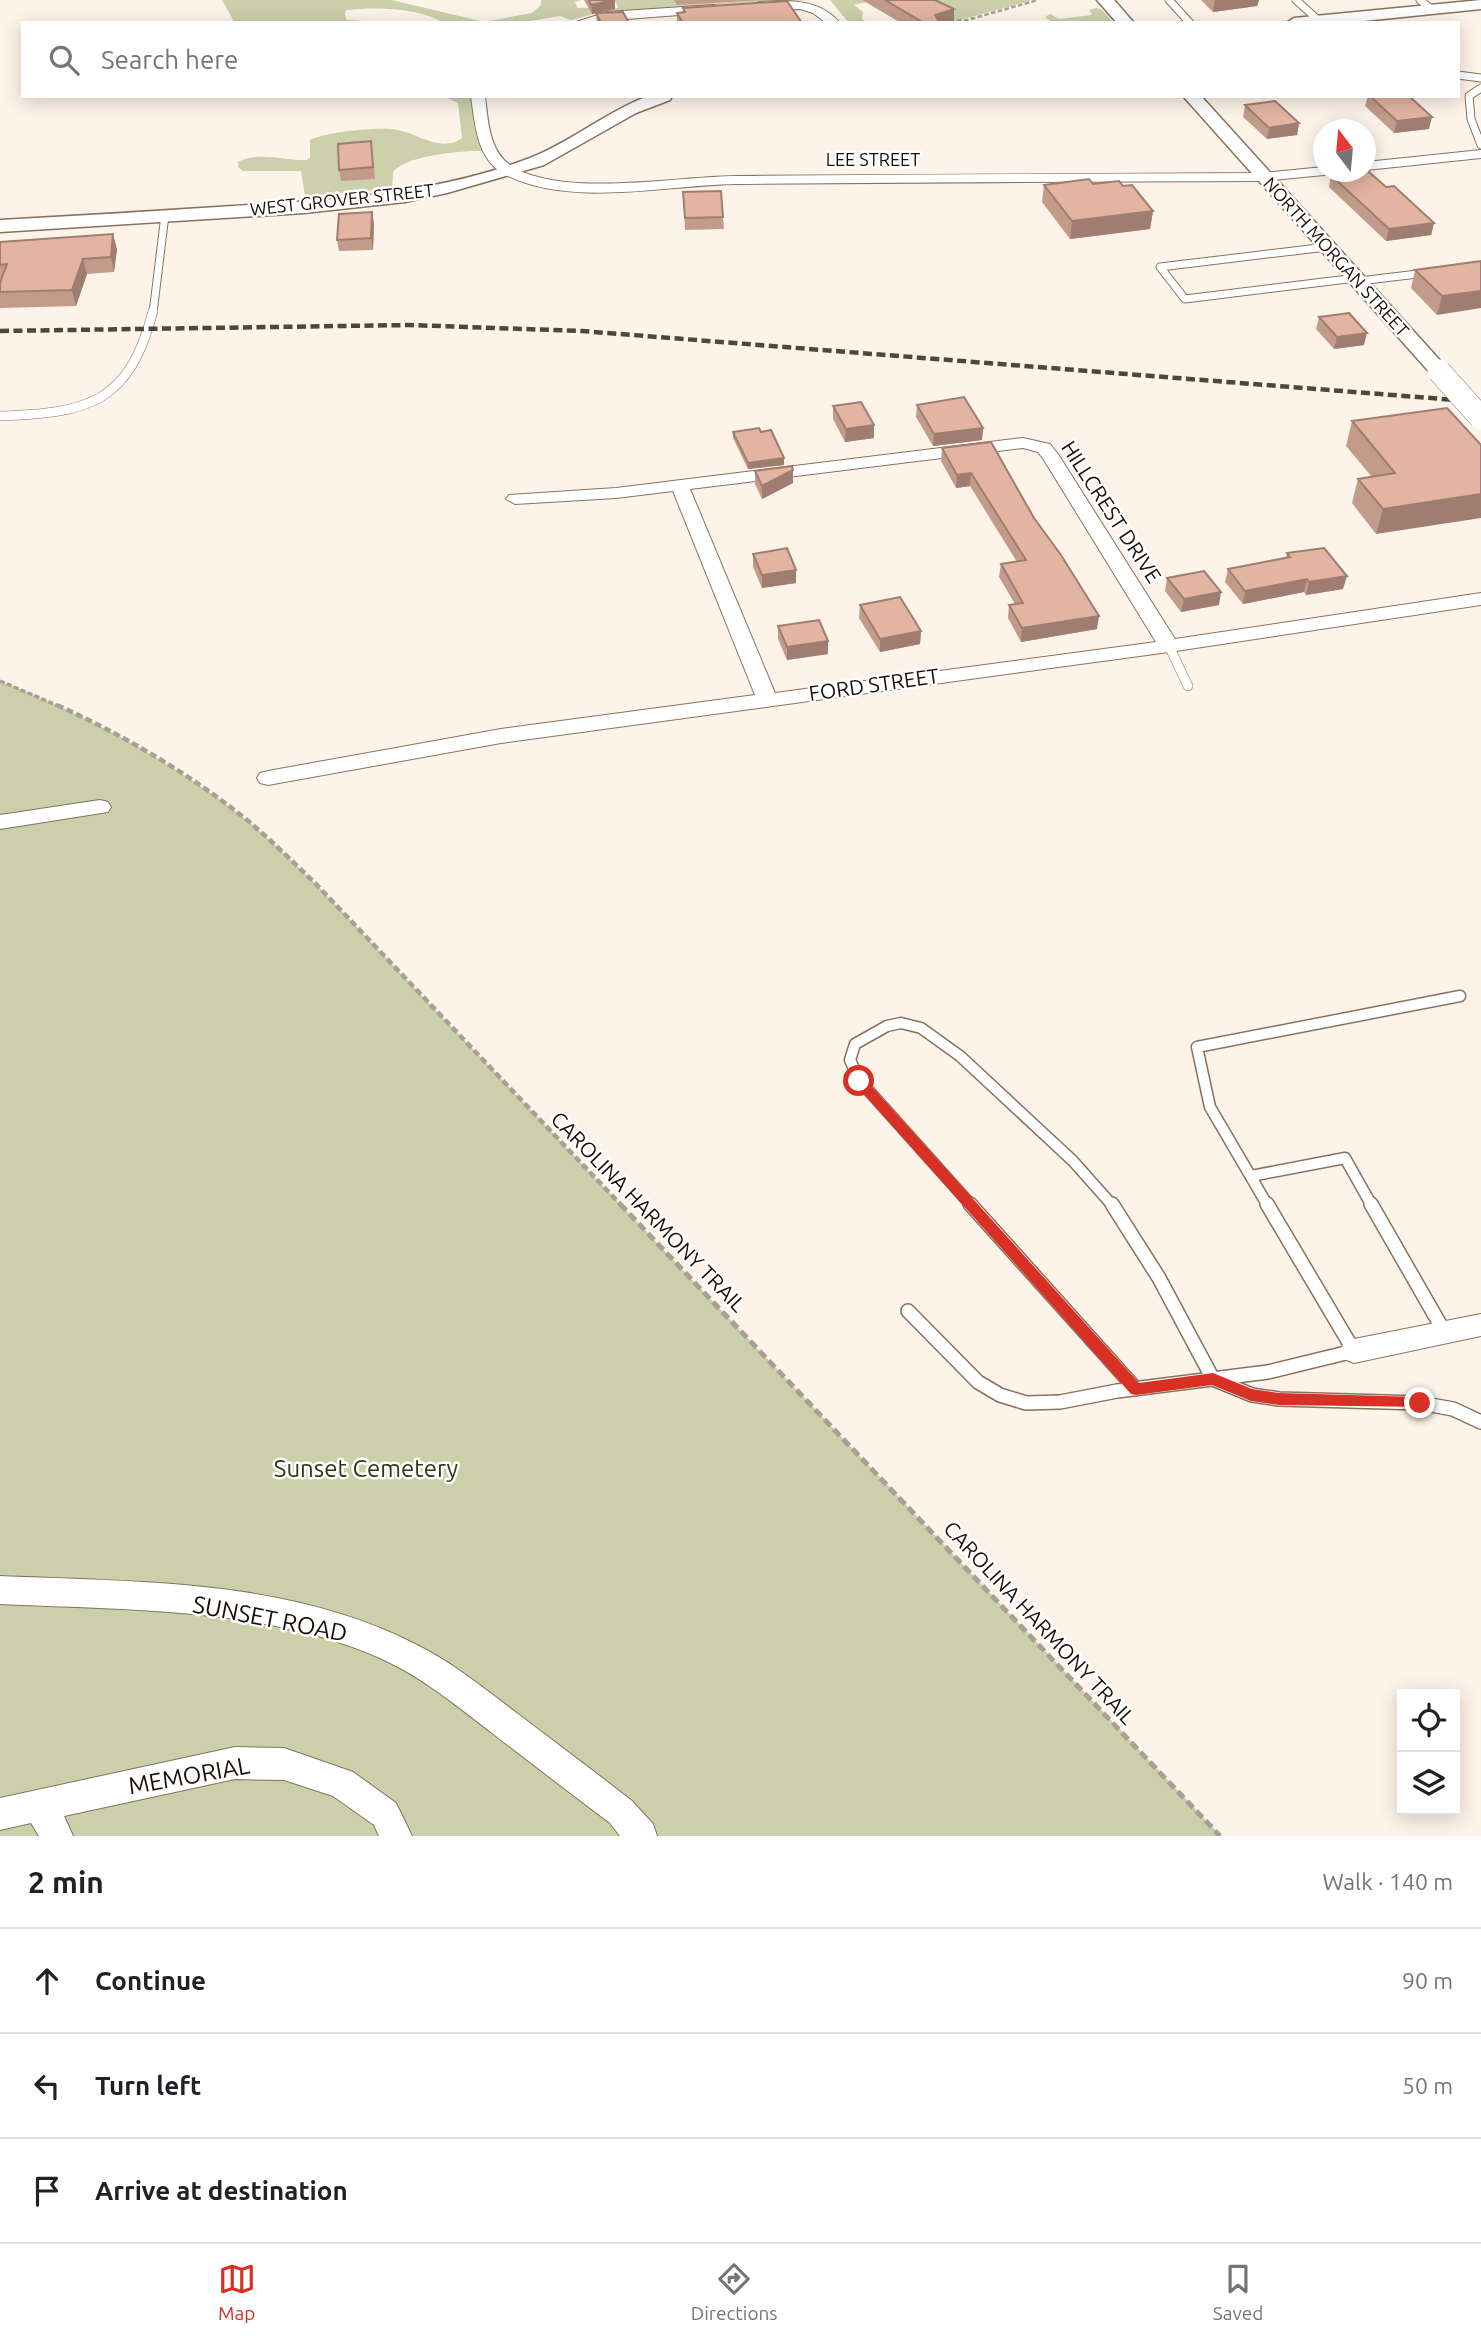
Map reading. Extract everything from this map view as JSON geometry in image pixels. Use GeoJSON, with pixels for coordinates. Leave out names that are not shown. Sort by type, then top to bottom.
{"type":"FeatureCollection","features":[{"type":"Feature","properties":{"kind":"street"},"geometry":{"type":"LineString","coordinates":[[1105,0],[1124,21]]}},
{"type":"Feature","properties":{"kind":"street"},"geometry":{"type":"LineString","coordinates":[[1310,21],[1387,18],[1425,4],[1481,5]]}},
{"type":"Feature","properties":{"kind":"street"},"geometry":{"type":"LineString","coordinates":[[587,21],[607,16],[809,6],[821,10],[832,21]]}},
{"type":"Feature","properties":{"kind":"street"},"geometry":{"type":"LineString","coordinates":[[478,98],[484,141],[507,171]]}},
{"type":"Feature","properties":{"kind":"street","name":"WEST GROVER STREET"},"geometry":{"type":"LineString","coordinates":[[0,226],[304,206],[405,196],[447,188],[538,161],[630,109],[659,98]]}},
{"type":"Feature","properties":{"kind":"street","name":"NORTH MORGAN STREET"},"geometry":{"type":"LineString","coordinates":[[1193,98],[1481,419]]}},
{"type":"Feature","properties":{"kind":"street"},"geometry":{"type":"LineString","coordinates":[[1376,165],[1481,154]]}},
{"type":"Feature","properties":{"kind":"street","name":"LEE STREET"},"geometry":{"type":"LineString","coordinates":[[507,171],[538,182],[566,187],[715,180],[1263,177],[1313,172]]}},
{"type":"Feature","properties":{"kind":"street","name":"HILLCREST DRIVE"},"geometry":{"type":"LineString","coordinates":[[679,485],[988,445],[1023,443],[1044,448],[1169,646]]}},
{"type":"Feature","properties":{"kind":"street"},"geometry":{"type":"LineString","coordinates":[[515,499],[580,496],[679,485],[767,699]]}},
{"type":"Feature","properties":{"kind":"street","name":"FORD STREET"},"geometry":{"type":"LineString","coordinates":[[268,778],[501,736],[1169,646],[1481,598]]}},
{"type":"Feature","properties":{"kind":"street"},"geometry":{"type":"LineString","coordinates":[[0,822],[100,807]]}},
{"type":"Feature","properties":{"kind":"street"},"geometry":{"type":"LineString","coordinates":[[1354,1351],[1481,1325]]}},
{"type":"Feature","properties":{"kind":"street","name":"SUNSET ROAD"},"geometry":{"type":"LineString","coordinates":[[0,1590],[136,1596],[235,1606],[322,1624],[392,1648],[447,1679],[621,1812],[641,1836]]}},
{"type":"Feature","properties":{"kind":"street","name":"MEMORIAL"},"geometry":{"type":"LineString","coordinates":[[0,1814],[235,1763],[284,1764],[342,1783],[364,1796],[385,1814],[396,1836]]}},
{"type":"Feature","properties":{"kind":"street"},"geometry":{"type":"LineString","coordinates":[[39,1806],[57,1836]]}},
{"type":"Feature","properties":{"kind":"lane"},"geometry":{"type":"LineString","coordinates":[[1169,0],[1188,21]]}},
{"type":"Feature","properties":{"kind":"lane"},"geometry":{"type":"LineString","coordinates":[[1296,0],[1318,20]]}},
{"type":"Feature","properties":{"kind":"lane"},"geometry":{"type":"LineString","coordinates":[[1460,75],[1481,79]]}},
{"type":"Feature","properties":{"kind":"lane"},"geometry":{"type":"LineString","coordinates":[[1481,88],[1469,96],[1471,119],[1481,145]]}},
{"type":"Feature","properties":{"kind":"lane"},"geometry":{"type":"LineString","coordinates":[[0,416],[58,413],[91,402],[126,378],[142,352],[151,327],[164,215]]}},
{"type":"Feature","properties":{"kind":"lane"},"geometry":{"type":"LineString","coordinates":[[1327,247],[1160,267],[1185,299],[1440,271]]}},
{"type":"Feature","properties":{"kind":"lane"},"geometry":{"type":"LineString","coordinates":[[1169,646],[1188,686]]}},
{"type":"Feature","properties":{"kind":"lane"},"geometry":{"type":"LineString","coordinates":[[908,1311],[978,1382],[1000,1395],[1026,1403],[1060,1402],[1268,1372],[1354,1351],[1210,1107],[1197,1046],[1460,996]]}},
{"type":"Feature","properties":{"kind":"lane"},"geometry":{"type":"LineString","coordinates":[[1136,1389],[859,1081],[850,1060],[855,1044],[887,1026],[901,1023],[921,1028],[960,1056],[1073,1161],[1110,1200],[1159,1278],[1213,1379],[1251,1395],[1279,1399],[1420,1403],[1453,1409],[1481,1422]]}},
{"type":"Feature","properties":{"kind":"lane"},"geometry":{"type":"LineString","coordinates":[[1251,1176],[1345,1158],[1445,1333]]}},
{"type":"Feature","properties":{"kind":"path"},"geometry":{"type":"LineString","coordinates":[[967,21],[1038,0]]}},
{"type":"Feature","properties":{"kind":"path"},"geometry":{"type":"LineString","coordinates":[[948,20],[956,21]]}},
{"type":"Feature","properties":{"kind":"path","name":"CAROLINA HARMONY TRAIL"},"geometry":{"type":"LineString","coordinates":[[0,681],[61,705],[154,755],[237,812],[315,883],[1220,1836]]}},
{"type":"Feature","properties":{"kind":"green space"},"geometry":{"type":"Polygon","coordinates":[[[222,0],[392,0],[480,21],[441,21],[409,11],[370,9],[346,10],[347,20],[366,21],[234,21],[222,0]]]}},
{"type":"Feature","properties":{"kind":"green space"},"geometry":{"type":"Polygon","coordinates":[[[541,0],[582,0],[575,2],[578,8],[610,9],[618,8],[615,0],[809,0],[597,13],[571,20],[560,16],[530,21],[489,21],[532,13],[541,5],[541,0]]]}},
{"type":"Feature","properties":{"kind":"green space"},"geometry":{"type":"Polygon","coordinates":[[[830,0],[874,0],[854,5],[863,12],[862,19],[865,21],[847,21],[830,0]]]}},
{"type":"Feature","properties":{"kind":"green space"},"geometry":{"type":"Polygon","coordinates":[[[913,0],[1030,1],[956,21],[947,17],[955,14],[934,2],[913,0]]]}},
{"type":"Feature","properties":{"kind":"green space"},"geometry":{"type":"Polygon","coordinates":[[[1101,9],[1112,21],[1051,21],[1045,17],[1050,14],[1059,19],[1092,15],[1089,10],[1101,9]]]}},
{"type":"Feature","properties":{"kind":"green space"},"geometry":{"type":"Polygon","coordinates":[[[447,98],[473,98],[482,151],[448,153],[408,162],[393,172],[392,189],[305,196],[301,171],[243,171],[238,167],[238,162],[255,157],[307,160],[310,157],[310,140],[353,130],[390,129],[438,143],[454,142],[462,138],[458,103],[447,98]]]}},
{"type":"Feature","properties":{"kind":"green space","name":"Sunset Cemetery"},"geometry":{"type":"Polygon","coordinates":[[[0,681],[92,722],[151,754],[208,791],[246,819],[276,846],[315,883],[1221,1836],[0,1836],[0,681]]]}},
{"type":"Feature","properties":{"kind":"building"},"geometry":{"type":"Polygon","coordinates":[[[589,0],[613,0],[591,5],[589,0]]]}},
{"type":"Feature","properties":{"kind":"building"},"geometry":{"type":"Polygon","coordinates":[[[885,0],[935,0],[954,9],[935,15],[939,21],[921,21],[885,0]]]}},
{"type":"Feature","properties":{"kind":"building"},"geometry":{"type":"Polygon","coordinates":[[[787,1],[801,21],[682,21],[677,13],[685,12],[683,8],[787,1]]]}},
{"type":"Feature","properties":{"kind":"building"},"geometry":{"type":"Polygon","coordinates":[[[623,12],[628,21],[600,21],[596,13],[623,12]]]}},
{"type":"Feature","properties":{"kind":"building"},"geometry":{"type":"Polygon","coordinates":[[[1372,98],[1411,98],[1432,117],[1397,121],[1372,98]]]}},
{"type":"Feature","properties":{"kind":"building"},"geometry":{"type":"Polygon","coordinates":[[[1275,101],[1299,123],[1269,128],[1245,105],[1275,101]]]}},
{"type":"Feature","properties":{"kind":"building"},"geometry":{"type":"Polygon","coordinates":[[[371,141],[373,167],[339,170],[338,144],[371,141]]]}},
{"type":"Feature","properties":{"kind":"building"},"geometry":{"type":"Polygon","coordinates":[[[1376,178],[1386,187],[1394,186],[1434,223],[1389,229],[1339,182],[1376,182],[1376,178]]]}},
{"type":"Feature","properties":{"kind":"building"},"geometry":{"type":"Polygon","coordinates":[[[1089,179],[1093,184],[1119,181],[1123,186],[1132,185],[1153,211],[1072,221],[1044,185],[1089,179]]]}},
{"type":"Feature","properties":{"kind":"building"},"geometry":{"type":"Polygon","coordinates":[[[721,191],[723,217],[685,218],[683,192],[721,191]]]}},
{"type":"Feature","properties":{"kind":"building"},"geometry":{"type":"Polygon","coordinates":[[[372,212],[371,238],[337,240],[339,214],[372,212]]]}},
{"type":"Feature","properties":{"kind":"building"},"geometry":{"type":"Polygon","coordinates":[[[113,234],[111,257],[83,259],[72,290],[0,292],[0,283],[7,264],[0,265],[0,242],[113,234]]]}},
{"type":"Feature","properties":{"kind":"building"},"geometry":{"type":"Polygon","coordinates":[[[1481,261],[1481,291],[1442,296],[1415,270],[1481,261]]]}},
{"type":"Feature","properties":{"kind":"building"},"geometry":{"type":"Polygon","coordinates":[[[1349,313],[1367,333],[1337,337],[1319,317],[1349,313]]]}},
{"type":"Feature","properties":{"kind":"building"},"geometry":{"type":"Polygon","coordinates":[[[964,397],[983,428],[934,434],[917,405],[964,397]]]}},
{"type":"Feature","properties":{"kind":"building"},"geometry":{"type":"Polygon","coordinates":[[[861,402],[874,425],[846,429],[833,406],[861,402]]]}},
{"type":"Feature","properties":{"kind":"building"},"geometry":{"type":"Polygon","coordinates":[[[1447,408],[1481,445],[1481,494],[1383,509],[1358,479],[1395,473],[1352,421],[1447,408]]]}},
{"type":"Feature","properties":{"kind":"building"},"geometry":{"type":"Polygon","coordinates":[[[759,428],[761,432],[771,430],[784,458],[748,463],[733,432],[759,428]]]}},
{"type":"Feature","properties":{"kind":"building"},"geometry":{"type":"Polygon","coordinates":[[[991,442],[1034,518],[1099,616],[1022,628],[1009,605],[1023,603],[1001,564],[1026,560],[971,473],[957,475],[942,448],[991,442]]]}},
{"type":"Feature","properties":{"kind":"building"},"geometry":{"type":"Polygon","coordinates":[[[792,466],[793,470],[762,486],[755,471],[792,466]]]}},
{"type":"Feature","properties":{"kind":"building"},"geometry":{"type":"Polygon","coordinates":[[[787,548],[796,570],[762,575],[753,554],[787,548]]]}},
{"type":"Feature","properties":{"kind":"building"},"geometry":{"type":"Polygon","coordinates":[[[1324,548],[1347,576],[1309,582],[1307,579],[1245,591],[1228,569],[1290,557],[1287,553],[1324,548]]]}},
{"type":"Feature","properties":{"kind":"building"},"geometry":{"type":"Polygon","coordinates":[[[1204,571],[1221,592],[1184,599],[1167,578],[1204,571]]]}},
{"type":"Feature","properties":{"kind":"building"},"geometry":{"type":"Polygon","coordinates":[[[900,597],[921,631],[880,639],[860,605],[900,597]]]}},
{"type":"Feature","properties":{"kind":"building"},"geometry":{"type":"Polygon","coordinates":[[[819,620],[828,641],[787,647],[778,626],[819,620]]]}},
{"type":"Feature","properties":{"kind":"railway"},"geometry":{"type":"LineString","coordinates":[[0,331],[409,325],[582,331],[1481,402]]}},
{"type":"Feature","properties":{"kind":"route"},"geometry":{"type":"LineString","coordinates":[[859,1081],[1136,1389],[1213,1379],[1251,1395],[1279,1399],[1420,1403]]}}]}
